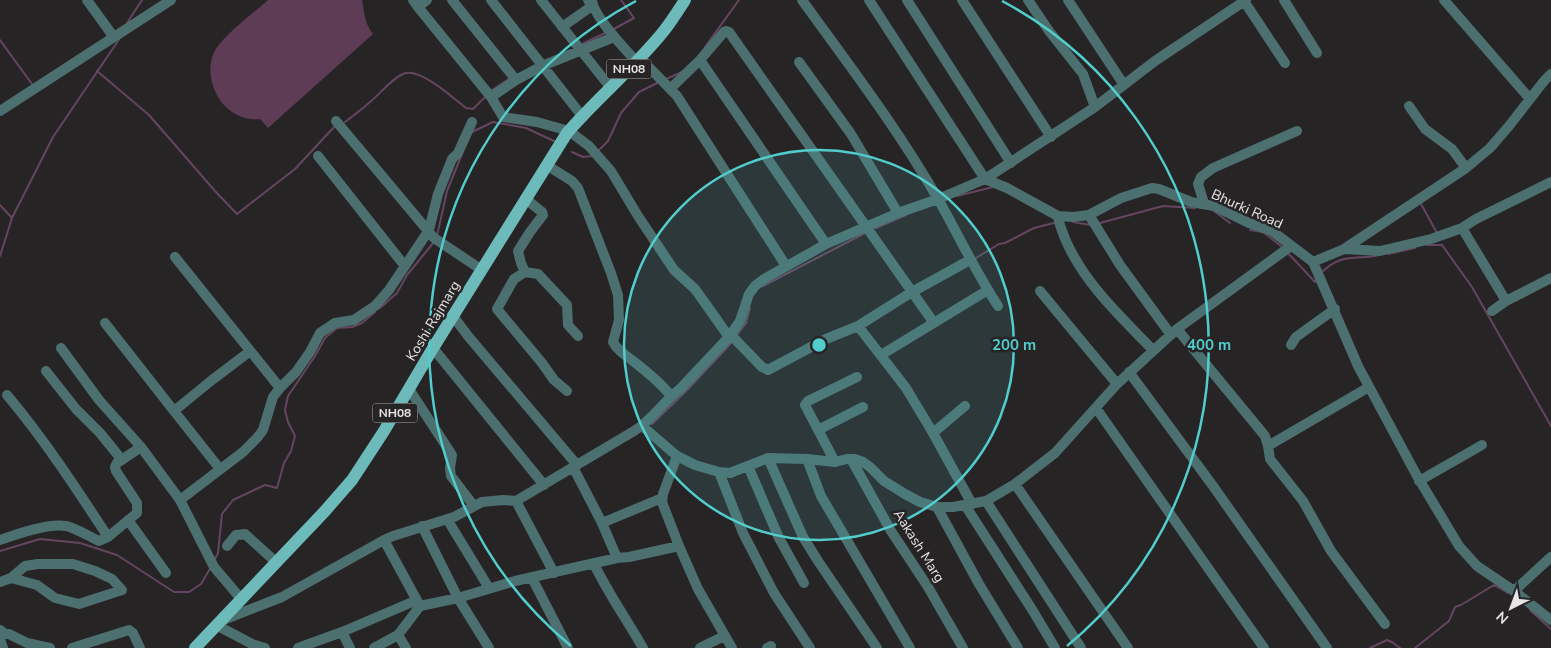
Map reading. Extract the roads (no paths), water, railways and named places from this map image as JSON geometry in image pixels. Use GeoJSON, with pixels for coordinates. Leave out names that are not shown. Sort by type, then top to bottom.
{"type":"FeatureCollection","features":[{"type":"Feature","properties":{"kind":"main road","name":"Koshi Rajmarg"},"geometry":{"type":"LineString","coordinates":[[196,648],[352,480],[568,132],[663,32],[685,0]]}},
{"type":"Feature","properties":{"kind":"street"},"geometry":{"type":"LineString","coordinates":[[87,0],[113,36]]}},
{"type":"Feature","properties":{"kind":"street"},"geometry":{"type":"LineString","coordinates":[[0,111],[171,0]]}},
{"type":"Feature","properties":{"kind":"street"},"geometry":{"type":"LineString","coordinates":[[452,0],[512,76]]}},
{"type":"Feature","properties":{"kind":"street"},"geometry":{"type":"LineString","coordinates":[[492,0],[582,116]]}},
{"type":"Feature","properties":{"kind":"street"},"geometry":{"type":"LineString","coordinates":[[541,0],[610,87]]}},
{"type":"Feature","properties":{"kind":"street"},"geometry":{"type":"LineString","coordinates":[[802,0],[890,122],[938,199],[970,260],[998,306]]}},
{"type":"Feature","properties":{"kind":"street"},"geometry":{"type":"LineString","coordinates":[[869,0],[985,179]]}},
{"type":"Feature","properties":{"kind":"street"},"geometry":{"type":"LineString","coordinates":[[907,0],[1010,163]]}},
{"type":"Feature","properties":{"kind":"street"},"geometry":{"type":"LineString","coordinates":[[962,0],[1051,137]]}},
{"type":"Feature","properties":{"kind":"street"},"geometry":{"type":"LineString","coordinates":[[1028,0],[1049,31],[1083,74],[1095,107]]}},
{"type":"Feature","properties":{"kind":"street"},"geometry":{"type":"LineString","coordinates":[[1068,0],[1124,85]]}},
{"type":"Feature","properties":{"kind":"street"},"geometry":{"type":"LineString","coordinates":[[1284,0],[1317,53]]}},
{"type":"Feature","properties":{"kind":"street"},"geometry":{"type":"LineString","coordinates":[[1444,0],[1530,99]]}},
{"type":"Feature","properties":{"kind":"street"},"geometry":{"type":"LineString","coordinates":[[220,623],[282,597],[384,540],[447,519],[482,502],[516,501],[642,426],[730,336],[740,321],[749,294],[755,286],[826,244],[985,179],[1095,107],[1155,61],[1245,1],[1285,63]]}},
{"type":"Feature","properties":{"kind":"street"},"geometry":{"type":"LineString","coordinates":[[419,2],[488,93],[503,117],[537,122],[568,132],[590,146],[612,171],[638,216],[674,270],[695,289],[730,336],[762,367],[768,370],[858,326],[912,292],[970,260]]}},
{"type":"Feature","properties":{"kind":"street"},"geometry":{"type":"LineString","coordinates":[[562,27],[591,2],[611,32],[678,96],[786,266]]}},
{"type":"Feature","properties":{"kind":"street"},"geometry":{"type":"LineString","coordinates":[[488,93],[512,76],[611,32]]}},
{"type":"Feature","properties":{"kind":"street"},"geometry":{"type":"LineString","coordinates":[[670,87],[700,60],[724,32],[729,32],[934,323]]}},
{"type":"Feature","properties":{"kind":"street"},"geometry":{"type":"LineString","coordinates":[[700,60],[826,244]]}},
{"type":"Feature","properties":{"kind":"street"},"geometry":{"type":"LineString","coordinates":[[799,62],[851,134],[898,213]]}},
{"type":"Feature","properties":{"kind":"street"},"geometry":{"type":"LineString","coordinates":[[1315,265],[1344,249],[1466,168],[1490,148],[1551,74]]}},
{"type":"Feature","properties":{"kind":"street"},"geometry":{"type":"LineString","coordinates":[[1409,106],[1425,129],[1452,149],[1466,168]]}},
{"type":"Feature","properties":{"kind":"street"},"geometry":{"type":"LineString","coordinates":[[336,121],[434,237],[482,270]]}},
{"type":"Feature","properties":{"kind":"street"},"geometry":{"type":"LineString","coordinates":[[180,500],[243,452],[257,438],[263,430],[273,397],[296,372],[320,333],[335,323],[354,320],[376,306],[389,290],[404,265],[434,237],[438,194],[452,159],[458,153],[472,122]]}},
{"type":"Feature","properties":{"kind":"street"},"geometry":{"type":"LineString","coordinates":[[1204,204],[1198,184],[1201,177],[1212,168],[1297,131]]}},
{"type":"Feature","properties":{"kind":"street"},"geometry":{"type":"LineString","coordinates":[[318,156],[404,265]]}},
{"type":"Feature","properties":{"kind":"street"},"geometry":{"type":"LineString","coordinates":[[548,166],[572,181],[578,188],[611,273],[618,296],[618,320],[613,342],[617,350],[632,360],[671,396]]}},
{"type":"Feature","properties":{"kind":"street","name":"Bhurki Road"},"geometry":{"type":"LineString","coordinates":[[985,179],[1007,188],[1058,216],[1073,218],[1089,215],[1121,198],[1152,188],[1166,190],[1192,202],[1214,206],[1249,223],[1272,231],[1315,265],[1358,366],[1420,481],[1459,546],[1477,566],[1514,591],[1551,620]]}},
{"type":"Feature","properties":{"kind":"street"},"geometry":{"type":"LineString","coordinates":[[1344,249],[1380,250],[1431,240],[1462,228],[1476,219],[1551,182]]}},
{"type":"Feature","properties":{"kind":"street"},"geometry":{"type":"LineString","coordinates":[[525,272],[518,251],[543,214],[526,200]]}},
{"type":"Feature","properties":{"kind":"street"},"geometry":{"type":"LineString","coordinates":[[1089,215],[1120,265],[1174,332],[1265,436],[1270,459],[1303,502],[1330,551],[1385,624]]}},
{"type":"Feature","properties":{"kind":"street"},"geometry":{"type":"LineString","coordinates":[[1058,216],[1058,224],[1082,270],[1109,304],[1153,350]]}},
{"type":"Feature","properties":{"kind":"street"},"geometry":{"type":"LineString","coordinates":[[1462,228],[1506,301]]}},
{"type":"Feature","properties":{"kind":"street"},"geometry":{"type":"LineString","coordinates":[[642,426],[677,456],[695,465],[719,472],[730,473],[768,458],[807,458],[835,462],[847,458],[863,462],[884,481],[904,494],[937,507],[953,507],[986,501],[1015,484],[1055,453],[1117,384],[1174,332],[1291,246]]}},
{"type":"Feature","properties":{"kind":"street"},"geometry":{"type":"LineString","coordinates":[[175,258],[280,388]]}},
{"type":"Feature","properties":{"kind":"street"},"geometry":{"type":"LineString","coordinates":[[567,391],[554,380],[497,309],[514,279],[525,272],[538,274],[566,305],[568,325],[578,336]]}},
{"type":"Feature","properties":{"kind":"street"},"geometry":{"type":"LineString","coordinates":[[1492,311],[1506,301],[1551,278]]}},
{"type":"Feature","properties":{"kind":"street"},"geometry":{"type":"LineString","coordinates":[[880,355],[988,290]]}},
{"type":"Feature","properties":{"kind":"street"},"geometry":{"type":"LineString","coordinates":[[1040,291],[1117,384]]}},
{"type":"Feature","properties":{"kind":"street"},"geometry":{"type":"LineString","coordinates":[[1290,345],[1296,337],[1335,309]]}},
{"type":"Feature","properties":{"kind":"street"},"geometry":{"type":"LineString","coordinates":[[453,316],[575,466],[617,558]]}},
{"type":"Feature","properties":{"kind":"street"},"geometry":{"type":"LineString","coordinates":[[105,323],[220,469]]}},
{"type":"Feature","properties":{"kind":"street"},"geometry":{"type":"LineString","coordinates":[[858,326],[906,388],[933,433],[968,504],[1055,648]]}},
{"type":"Feature","properties":{"kind":"street"},"geometry":{"type":"LineString","coordinates":[[61,348],[99,400],[141,447],[180,500],[212,563],[242,600]]}},
{"type":"Feature","properties":{"kind":"street"},"geometry":{"type":"LineString","coordinates":[[433,348],[544,484]]}},
{"type":"Feature","properties":{"kind":"street"},"geometry":{"type":"LineString","coordinates":[[174,411],[249,352]]}},
{"type":"Feature","properties":{"kind":"street"},"geometry":{"type":"LineString","coordinates":[[46,371],[76,409],[100,433],[122,460]]}},
{"type":"Feature","properties":{"kind":"street"},"geometry":{"type":"LineString","coordinates":[[1129,372],[1213,486],[1327,648]]}},
{"type":"Feature","properties":{"kind":"street"},"geometry":{"type":"LineString","coordinates":[[835,462],[805,404],[857,377]]}},
{"type":"Feature","properties":{"kind":"street"},"geometry":{"type":"LineString","coordinates":[[1268,446],[1369,387]]}},
{"type":"Feature","properties":{"kind":"street"},"geometry":{"type":"LineString","coordinates":[[409,389],[452,455],[451,476],[474,506]]}},
{"type":"Feature","properties":{"kind":"street"},"geometry":{"type":"LineString","coordinates":[[7,394],[28,419],[108,537]]}},
{"type":"Feature","properties":{"kind":"street"},"geometry":{"type":"LineString","coordinates":[[933,433],[965,406]]}},
{"type":"Feature","properties":{"kind":"street"},"geometry":{"type":"LineString","coordinates":[[818,430],[863,407]]}},
{"type":"Feature","properties":{"kind":"street"},"geometry":{"type":"LineString","coordinates":[[1096,408],[1264,648]]}},
{"type":"Feature","properties":{"kind":"street"},"geometry":{"type":"LineString","coordinates":[[1420,481],[1482,445]]}},
{"type":"Feature","properties":{"kind":"street"},"geometry":{"type":"LineString","coordinates":[[0,540],[22,532],[66,526],[99,541],[108,537],[138,513],[137,503],[115,467],[117,463],[141,447]]}},
{"type":"Feature","properties":{"kind":"street"},"geometry":{"type":"LineString","coordinates":[[677,456],[662,502],[678,546],[698,590],[732,648]]}},
{"type":"Feature","properties":{"kind":"street"},"geometry":{"type":"LineString","coordinates":[[768,458],[803,537],[877,648]]}},
{"type":"Feature","properties":{"kind":"street"},"geometry":{"type":"LineString","coordinates":[[807,458],[821,496],[910,648]]}},
{"type":"Feature","properties":{"kind":"street","name":"Aakash Marg"},"geometry":{"type":"LineString","coordinates":[[851,459],[891,531],[928,587],[963,648]]}},
{"type":"Feature","properties":{"kind":"street"},"geometry":{"type":"LineString","coordinates":[[748,466],[779,538],[804,583]]}},
{"type":"Feature","properties":{"kind":"street"},"geometry":{"type":"LineString","coordinates":[[719,472],[743,533],[774,593],[810,648]]}},
{"type":"Feature","properties":{"kind":"street"},"geometry":{"type":"LineString","coordinates":[[1015,484],[1128,648]]}},
{"type":"Feature","properties":{"kind":"street"},"geometry":{"type":"LineString","coordinates":[[602,523],[662,498]]}},
{"type":"Feature","properties":{"kind":"street"},"geometry":{"type":"LineString","coordinates":[[516,501],[524,520],[554,573]]}},
{"type":"Feature","properties":{"kind":"street"},"geometry":{"type":"LineString","coordinates":[[986,501],[1081,648]]}},
{"type":"Feature","properties":{"kind":"street"},"geometry":{"type":"LineString","coordinates":[[937,507],[979,584],[1018,648]]}},
{"type":"Feature","properties":{"kind":"street"},"geometry":{"type":"LineString","coordinates":[[447,519],[489,588]]}},
{"type":"Feature","properties":{"kind":"street"},"geometry":{"type":"LineString","coordinates":[[128,520],[166,574]]}},
{"type":"Feature","properties":{"kind":"street"},"geometry":{"type":"LineString","coordinates":[[422,526],[458,598],[489,648]]}},
{"type":"Feature","properties":{"kind":"street"},"geometry":{"type":"LineString","coordinates":[[227,546],[236,535],[245,534],[276,563]]}},
{"type":"Feature","properties":{"kind":"street"},"geometry":{"type":"LineString","coordinates":[[384,540],[419,603]]}},
{"type":"Feature","properties":{"kind":"street"},"geometry":{"type":"LineString","coordinates":[[298,648],[419,603],[458,598],[489,588],[617,558],[678,546]]}},
{"type":"Feature","properties":{"kind":"street"},"geometry":{"type":"LineString","coordinates":[[1514,591],[1551,557]]}},
{"type":"Feature","properties":{"kind":"street"},"geometry":{"type":"LineString","coordinates":[[0,582],[11,578],[25,566],[73,564],[95,570],[112,579],[122,590],[79,604],[55,598],[37,585],[11,578]]}},
{"type":"Feature","properties":{"kind":"street"},"geometry":{"type":"LineString","coordinates":[[594,564],[606,588],[643,648]]}},
{"type":"Feature","properties":{"kind":"street"},"geometry":{"type":"LineString","coordinates":[[532,578],[568,648]]}},
{"type":"Feature","properties":{"kind":"street"},"geometry":{"type":"LineString","coordinates":[[374,648],[398,635],[419,603]]}},
{"type":"Feature","properties":{"kind":"street"},"geometry":{"type":"LineString","coordinates":[[220,623],[252,644],[265,648]]}},
{"type":"Feature","properties":{"kind":"street"},"geometry":{"type":"LineString","coordinates":[[0,630],[27,643],[50,648]]}},
{"type":"Feature","properties":{"kind":"street"},"geometry":{"type":"LineString","coordinates":[[72,648],[129,630],[133,633],[140,648]]}},
{"type":"Feature","properties":{"kind":"street"},"geometry":{"type":"LineString","coordinates":[[342,632],[350,648]]}},
{"type":"Feature","properties":{"kind":"street"},"geometry":{"type":"LineString","coordinates":[[398,635],[406,648]]}},
{"type":"Feature","properties":{"kind":"street"},"geometry":{"type":"LineString","coordinates":[[700,648],[724,636]]}},
{"type":"Feature","properties":{"kind":"street"},"geometry":{"type":"LineString","coordinates":[[0,639],[3,648]]}},
{"type":"Feature","properties":{"kind":"waterway"},"geometry":{"type":"LineString","coordinates":[[127,23],[142,0]]}},
{"type":"Feature","properties":{"kind":"waterway"},"geometry":{"type":"LineString","coordinates":[[612,30],[634,18],[621,0]]}},
{"type":"Feature","properties":{"kind":"waterway"},"geometry":{"type":"LineString","coordinates":[[705,47],[739,0]]}},
{"type":"Feature","properties":{"kind":"waterway"},"geometry":{"type":"LineString","coordinates":[[580,45],[605,33]]}},
{"type":"Feature","properties":{"kind":"waterway"},"geometry":{"type":"LineString","coordinates":[[0,256],[12,218],[53,137],[120,38]]}},
{"type":"Feature","properties":{"kind":"waterway"},"geometry":{"type":"LineString","coordinates":[[0,40],[32,84]]}},
{"type":"Feature","properties":{"kind":"waterway"},"geometry":{"type":"LineString","coordinates":[[97,71],[149,115],[237,214],[295,169],[335,126]]}},
{"type":"Feature","properties":{"kind":"waterway"},"geometry":{"type":"LineString","coordinates":[[666,79],[682,72]]}},
{"type":"Feature","properties":{"kind":"waterway"},"geometry":{"type":"LineString","coordinates":[[345,122],[374,99],[392,81],[406,73],[413,73],[429,80],[466,108],[473,109],[487,95]]}},
{"type":"Feature","properties":{"kind":"waterway"},"geometry":{"type":"LineString","coordinates":[[492,90],[510,78]]}},
{"type":"Feature","properties":{"kind":"waterway"},"geometry":{"type":"LineString","coordinates":[[598,151],[608,141],[621,113],[639,92],[659,82]]}},
{"type":"Feature","properties":{"kind":"waterway"},"geometry":{"type":"LineString","coordinates":[[472,132],[493,122],[526,128],[556,142]]}},
{"type":"Feature","properties":{"kind":"waterway"},"geometry":{"type":"LineString","coordinates":[[572,152],[583,157],[593,156]]}},
{"type":"Feature","properties":{"kind":"waterway"},"geometry":{"type":"LineString","coordinates":[[437,236],[447,191],[462,154]]}},
{"type":"Feature","properties":{"kind":"waterway"},"geometry":{"type":"LineString","coordinates":[[957,196],[993,187]]}},
{"type":"Feature","properties":{"kind":"waterway"},"geometry":{"type":"LineString","coordinates":[[1420,202],[1437,233]]}},
{"type":"Feature","properties":{"kind":"waterway"},"geometry":{"type":"LineString","coordinates":[[0,205],[12,218]]}},
{"type":"Feature","properties":{"kind":"waterway"},"geometry":{"type":"LineString","coordinates":[[1100,223],[1163,206],[1195,208]]}},
{"type":"Feature","properties":{"kind":"waterway"},"geometry":{"type":"LineString","coordinates":[[1214,211],[1230,223]]}},
{"type":"Feature","properties":{"kind":"waterway"},"geometry":{"type":"LineString","coordinates":[[876,228],[906,215]]}},
{"type":"Feature","properties":{"kind":"waterway"},"geometry":{"type":"LineString","coordinates":[[1073,222],[1091,225]]}},
{"type":"Feature","properties":{"kind":"waterway"},"geometry":{"type":"LineString","coordinates":[[976,258],[999,244],[1005,243],[1034,228],[1054,223]]}},
{"type":"Feature","properties":{"kind":"waterway"},"geometry":{"type":"LineString","coordinates":[[1250,230],[1263,232],[1281,246]]}},
{"type":"Feature","properties":{"kind":"waterway"},"geometry":{"type":"LineString","coordinates":[[763,286],[865,233]]}},
{"type":"Feature","properties":{"kind":"waterway"},"geometry":{"type":"LineString","coordinates":[[380,308],[397,293],[407,275],[434,242]]}},
{"type":"Feature","properties":{"kind":"waterway"},"geometry":{"type":"LineString","coordinates":[[1427,245],[1442,245],[1472,287],[1551,426]]}},
{"type":"Feature","properties":{"kind":"waterway"},"geometry":{"type":"LineString","coordinates":[[1388,254],[1415,248]]}},
{"type":"Feature","properties":{"kind":"waterway"},"geometry":{"type":"LineString","coordinates":[[1287,252],[1315,282],[1317,279]]}},
{"type":"Feature","properties":{"kind":"waterway"},"geometry":{"type":"LineString","coordinates":[[1321,273],[1340,260],[1376,256]]}},
{"type":"Feature","properties":{"kind":"waterway"},"geometry":{"type":"LineString","coordinates":[[737,335],[746,323],[750,308]]}},
{"type":"Feature","properties":{"kind":"waterway"},"geometry":{"type":"LineString","coordinates":[[215,559],[218,553],[222,514],[233,500],[265,485],[277,488],[284,463],[291,451],[295,436],[288,422],[285,410],[288,396],[325,338],[337,328],[352,327],[362,323],[375,312]]}},
{"type":"Feature","properties":{"kind":"waterway"},"geometry":{"type":"LineString","coordinates":[[652,424],[732,342]]}},
{"type":"Feature","properties":{"kind":"waterway"},"geometry":{"type":"LineString","coordinates":[[0,551],[40,539],[80,543],[117,555],[174,592],[189,592],[201,584],[211,567]]}},
{"type":"Feature","properties":{"kind":"waterway"},"geometry":{"type":"LineString","coordinates":[[1415,648],[1449,621],[1455,607],[1494,585],[1508,593]]}},
{"type":"Feature","properties":{"kind":"waterway"},"geometry":{"type":"LineString","coordinates":[[1530,610],[1551,629]]}},
{"type":"Feature","properties":{"kind":"waterway"},"geometry":{"type":"LineString","coordinates":[[1370,648],[1387,640],[1400,648]]}}]}
